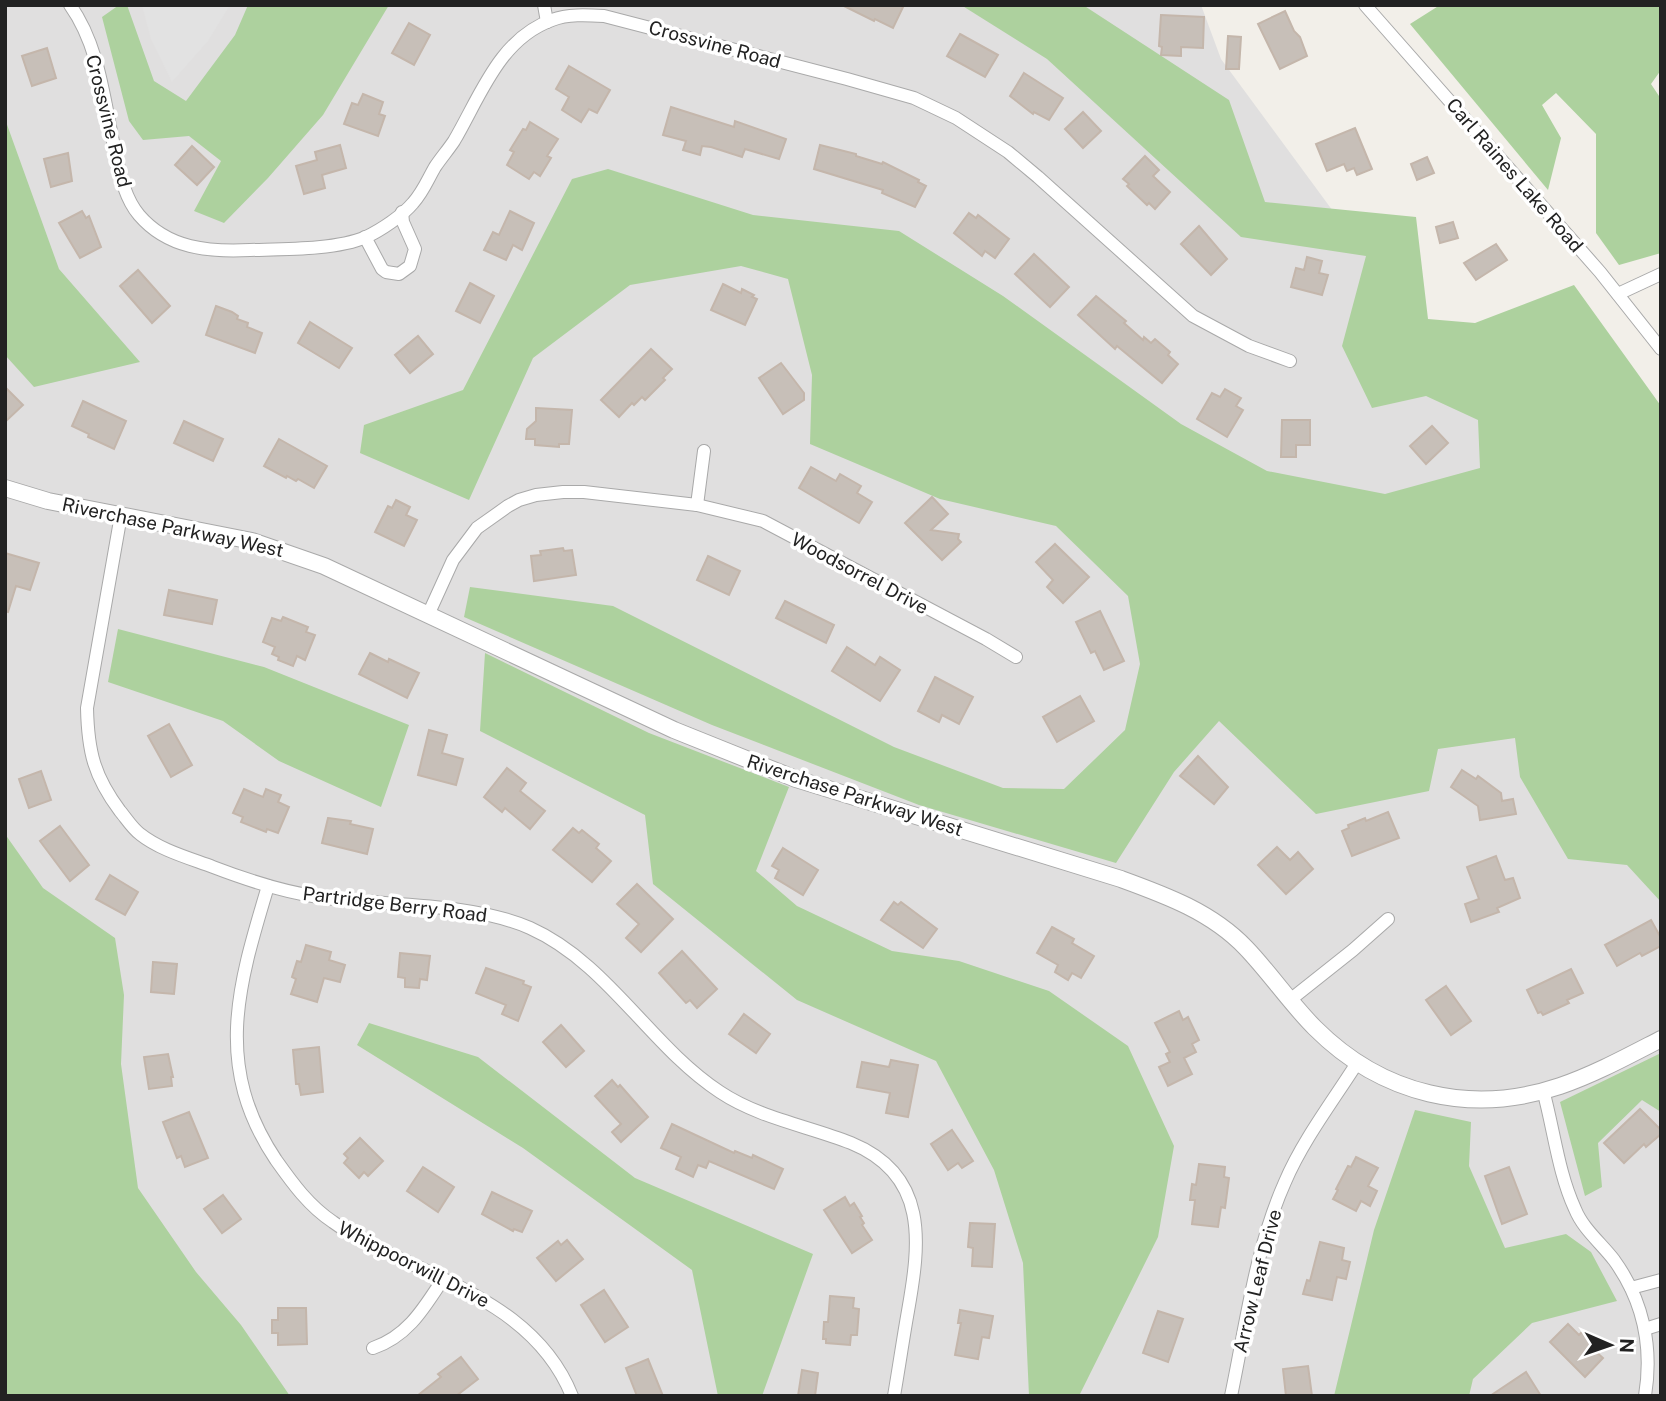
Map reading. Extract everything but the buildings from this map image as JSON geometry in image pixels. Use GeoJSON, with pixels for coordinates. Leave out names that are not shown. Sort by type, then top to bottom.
{"type":"FeatureCollection","features":[{"type":"Feature","properties":{"kind":"street","name":"Crossvine Road"},"geometry":{"type":"LineString","coordinates":[[70,5],[85,29],[95,58],[125,193],[138,214],[161,234],[186,246],[219,252],[302,248],[365,237],[412,204],[427,184],[506,52],[517,41],[547,22],[584,15],[629,21],[914,98],[956,118],[1008,152],[1193,316],[1249,346],[1290,360]]}},
{"type":"Feature","properties":{"kind":"street"},"geometry":{"type":"LineString","coordinates":[[544,5],[547,22]]}},
{"type":"Feature","properties":{"kind":"street","name":"Carl Raines Lake Road"},"geometry":{"type":"LineString","coordinates":[[1364,5],[1389,30],[1618,293],[1661,349]]}},
{"type":"Feature","properties":{"kind":"street"},"geometry":{"type":"LineString","coordinates":[[365,237],[382,269],[399,274],[410,266],[415,249],[403,222],[402,212]]}},
{"type":"Feature","properties":{"kind":"street"},"geometry":{"type":"LineString","coordinates":[[1618,293],[1661,274]]}},
{"type":"Feature","properties":{"kind":"street"},"geometry":{"type":"LineString","coordinates":[[697,505],[704,451]]}},
{"type":"Feature","properties":{"kind":"street","name":"Riverchase Parkway West"},"geometry":{"type":"LineString","coordinates":[[5,488],[48,501],[276,547],[324,566],[674,730],[796,779],[1121,879],[1171,898],[1209,919],[1244,945],[1327,1040],[1357,1063],[1406,1087],[1445,1098],[1493,1100],[1543,1090],[1584,1076],[1661,1039]]}},
{"type":"Feature","properties":{"kind":"street","name":"Woodsorrel Drive"},"geometry":{"type":"LineString","coordinates":[[428,615],[461,548],[477,528],[519,500],[563,492],[697,505],[763,521],[1016,657]]}},
{"type":"Feature","properties":{"kind":"street","name":"Partridge Berry Road"},"geometry":{"type":"LineString","coordinates":[[121,515],[87,708],[87,734],[100,780],[128,821],[141,834],[179,855],[268,886],[317,897],[485,914],[530,928],[570,951],[592,970],[697,1077],[756,1111],[855,1145],[879,1160],[894,1174],[906,1193],[917,1230],[914,1275],[894,1396]]}},
{"type":"Feature","properties":{"kind":"street","name":"Whippoorwill Drive"},"geometry":{"type":"LineString","coordinates":[[268,886],[243,974],[236,1026],[237,1057],[244,1091],[260,1135],[307,1201],[331,1221],[357,1238],[477,1295],[516,1320],[556,1364],[572,1396]]}},
{"type":"Feature","properties":{"kind":"street"},"geometry":{"type":"LineString","coordinates":[[1290,1000],[1388,919]]}},
{"type":"Feature","properties":{"kind":"street","name":"Arrow Leaf Drive"},"geometry":{"type":"LineString","coordinates":[[1231,1396],[1261,1252],[1276,1202],[1295,1160],[1357,1063]]}},
{"type":"Feature","properties":{"kind":"street"},"geometry":{"type":"LineString","coordinates":[[1543,1090],[1566,1185],[1576,1213],[1614,1259],[1631,1288],[1645,1329],[1648,1357],[1645,1396]]}},
{"type":"Feature","properties":{"kind":"street"},"geometry":{"type":"LineString","coordinates":[[373,1348],[387,1343],[410,1326],[443,1279]]}},
{"type":"Feature","properties":{"kind":"street"},"geometry":{"type":"LineString","coordinates":[[1631,1288],[1661,1280]]}},
{"type":"Feature","properties":{"kind":"street"},"geometry":{"type":"LineString","coordinates":[[1645,1329],[1661,1324]]}},
{"type":"Feature","properties":{"kind":"shaded area"},"geometry":{"type":"Polygon","coordinates":[[[5,5],[1201,5],[1221,59],[1366,256],[1661,602],[1661,1396],[5,1396],[5,5]]]}},
{"type":"Feature","properties":{"kind":"shaded area"},"geometry":{"type":"Polygon","coordinates":[[[142,5],[230,5],[208,41],[172,82],[151,39],[142,5]]]}},
{"type":"Feature","properties":{"kind":"green space"},"geometry":{"type":"Polygon","coordinates":[[[119,5],[127,5],[154,81],[186,101],[235,35],[248,5],[389,5],[323,115],[224,223],[194,211],[221,161],[189,136],[143,140],[129,121],[102,17],[119,5]]]}},
{"type":"Feature","properties":{"kind":"green space"},"geometry":{"type":"Polygon","coordinates":[[[961,5],[1083,5],[1229,100],[1265,202],[1416,217],[1428,319],[1475,323],[1574,285],[1661,406],[1661,902],[1627,865],[1568,859],[1520,777],[1515,738],[1438,749],[1429,791],[1316,814],[1219,721],[1174,772],[1116,863],[919,805],[712,725],[464,617],[470,587],[613,606],[894,747],[1003,788],[1064,789],[1125,730],[1140,664],[1128,596],[1056,526],[940,499],[810,444],[812,375],[788,279],[741,266],[630,285],[533,358],[469,500],[360,453],[364,425],[463,390],[572,179],[608,169],[753,215],[899,231],[1003,296],[1181,424],[1267,471],[1385,494],[1480,468],[1478,420],[1426,396],[1372,408],[1342,346],[1366,256],[1241,237],[1047,59],[961,5]]]}},
{"type":"Feature","properties":{"kind":"green space"},"geometry":{"type":"Polygon","coordinates":[[[1440,5],[1661,5],[1661,70],[1651,84],[1661,99],[1661,253],[1619,265],[1596,233],[1596,134],[1556,93],[1542,105],[1561,138],[1548,190],[1410,24],[1440,5]]]}},
{"type":"Feature","properties":{"kind":"green space"},"geometry":{"type":"Polygon","coordinates":[[[5,119],[59,269],[140,362],[34,387],[5,355],[5,119]]]}},
{"type":"Feature","properties":{"kind":"green space"},"geometry":{"type":"Polygon","coordinates":[[[118,629],[264,667],[409,725],[381,807],[279,761],[223,721],[108,682],[118,629]]]}},
{"type":"Feature","properties":{"kind":"green space"},"geometry":{"type":"Polygon","coordinates":[[[485,653],[649,733],[789,787],[756,871],[797,906],[892,951],[959,961],[1049,991],[1128,1046],[1174,1146],[1158,1237],[1079,1396],[1029,1396],[1023,1263],[994,1170],[936,1061],[797,1000],[653,884],[645,815],[480,731],[485,653]]]}},
{"type":"Feature","properties":{"kind":"green space"},"geometry":{"type":"Polygon","coordinates":[[[5,834],[43,888],[115,938],[124,995],[121,1064],[138,1188],[196,1272],[241,1325],[290,1396],[5,1396],[5,834]]]}},
{"type":"Feature","properties":{"kind":"green space"},"geometry":{"type":"Polygon","coordinates":[[[369,1023],[478,1057],[635,1178],[813,1254],[762,1396],[718,1396],[692,1270],[523,1148],[357,1045],[369,1023]]]}},
{"type":"Feature","properties":{"kind":"green space"},"geometry":{"type":"Polygon","coordinates":[[[1661,1053],[1661,1112],[1642,1100],[1598,1143],[1602,1187],[1585,1196],[1560,1102],[1661,1053]]]}},
{"type":"Feature","properties":{"kind":"green space"},"geometry":{"type":"Polygon","coordinates":[[[1415,1110],[1471,1122],[1469,1166],[1505,1248],[1566,1234],[1591,1252],[1617,1301],[1532,1323],[1473,1379],[1469,1396],[1334,1396],[1374,1230],[1415,1110]]]}}]}
